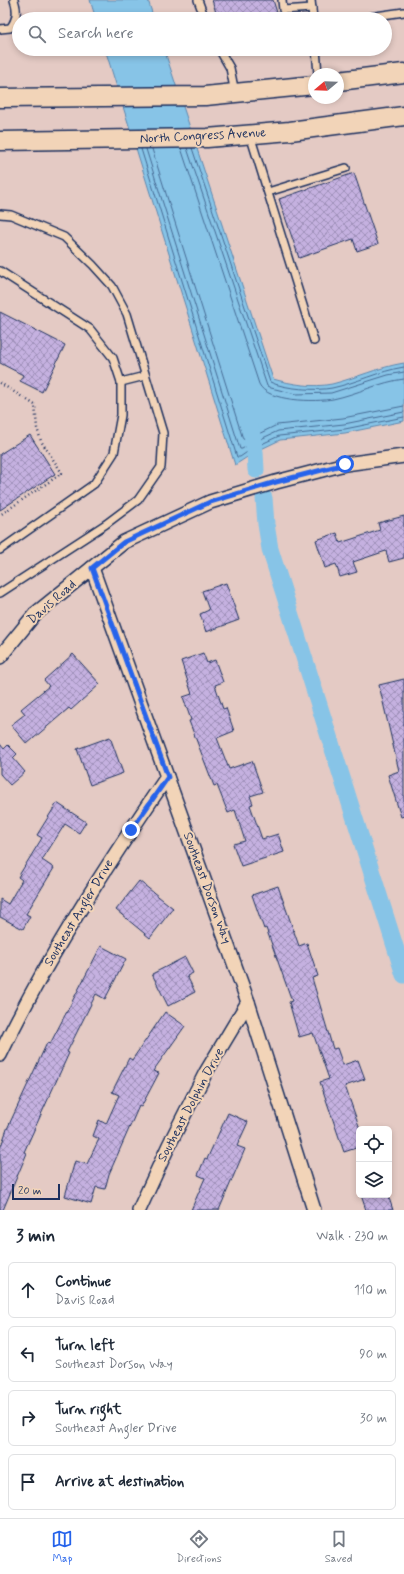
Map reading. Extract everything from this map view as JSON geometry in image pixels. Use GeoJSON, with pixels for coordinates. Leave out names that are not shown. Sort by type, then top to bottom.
{"type":"FeatureCollection","features":[{"type":"Feature","properties":{"kind":"main road"},"geometry":{"type":"LineString","coordinates":[[344,80],[404,73]]}},
{"type":"Feature","properties":{"kind":"main road"},"geometry":{"type":"LineString","coordinates":[[0,98],[205,96],[308,86]]}},
{"type":"Feature","properties":{"kind":"main road","name":"North Congress Avenue"},"geometry":{"type":"LineString","coordinates":[[0,141],[207,138],[290,131],[404,116]]}},
{"type":"Feature","properties":{"kind":"street","name":"Davis Road"},"geometry":{"type":"LineString","coordinates":[[0,657],[35,614],[124,542],[210,502],[276,482],[345,464],[404,456]]}},
{"type":"Feature","properties":{"kind":"street","name":"Southeast Dorson Way"},"geometry":{"type":"LineString","coordinates":[[92,568],[248,1002],[314,1210]]}},
{"type":"Feature","properties":{"kind":"street","name":"Southeast Angler Drive"},"geometry":{"type":"LineString","coordinates":[[0,1055],[41,977],[84,902],[168,777]]}},
{"type":"Feature","properties":{"kind":"street","name":"Southeast Dolphin Drive"},"geometry":{"type":"LineString","coordinates":[[138,1210],[206,1072],[248,1002]]}},
{"type":"Feature","properties":{"kind":"lane"},"geometry":{"type":"LineString","coordinates":[[14,0],[17,6],[17,12]]}},
{"type":"Feature","properties":{"kind":"lane"},"geometry":{"type":"LineString","coordinates":[[198,0],[202,12]]}},
{"type":"Feature","properties":{"kind":"lane"},"geometry":{"type":"LineString","coordinates":[[282,0],[284,10],[312,8]]}},
{"type":"Feature","properties":{"kind":"lane"},"geometry":{"type":"LineString","coordinates":[[311,0],[312,12]]}},
{"type":"Feature","properties":{"kind":"lane"},"geometry":{"type":"LineString","coordinates":[[392,14],[404,12]]}},
{"type":"Feature","properties":{"kind":"lane"},"geometry":{"type":"LineString","coordinates":[[0,29],[10,28],[12,26]]}},
{"type":"Feature","properties":{"kind":"lane"},"geometry":{"type":"LineString","coordinates":[[223,56],[230,68],[235,93]]}},
{"type":"Feature","properties":{"kind":"lane"},"geometry":{"type":"LineString","coordinates":[[317,56],[318,68]]}},
{"type":"Feature","properties":{"kind":"lane"},"geometry":{"type":"LineString","coordinates":[[250,134],[314,341]]}},
{"type":"Feature","properties":{"kind":"lane"},"geometry":{"type":"LineString","coordinates":[[268,192],[346,168]]}},
{"type":"Feature","properties":{"kind":"lane"},"geometry":{"type":"LineString","coordinates":[[0,214],[11,215],[64,237],[112,286],[127,314],[163,433],[161,467],[138,500],[106,524],[0,593]]}},
{"type":"Feature","properties":{"kind":"lane"},"geometry":{"type":"LineString","coordinates":[[0,271],[90,329],[113,358],[120,382],[121,415],[114,453],[94,484],[0,550]]}},
{"type":"Feature","properties":{"kind":"lane"},"geometry":{"type":"LineString","coordinates":[[120,382],[145,376]]}},
{"type":"Feature","properties":{"kind":"path"},"geometry":{"type":"LineString","coordinates":[[0,383],[35,405],[37,428],[41,441],[62,473],[0,515]]}},
{"type":"Feature","properties":{"kind":"water"},"geometry":{"type":"Polygon","coordinates":[[[90,0],[148,0],[152,12],[94,12],[90,0]]]}},
{"type":"Feature","properties":{"kind":"water"},"geometry":{"type":"Polygon","coordinates":[[[107,56],[166,56],[273,379],[302,385],[317,386],[341,382],[386,367],[404,363],[404,421],[345,433],[280,440],[255,452],[235,465],[107,56]]]}},
{"type":"Feature","properties":{"kind":"building"},"geometry":{"type":"Polygon","coordinates":[[[212,0],[273,0],[277,12],[216,12],[212,0]]]}},
{"type":"Feature","properties":{"kind":"building"},"geometry":{"type":"Polygon","coordinates":[[[354,173],[378,244],[357,251],[353,239],[299,258],[279,199],[354,173]]]}},
{"type":"Feature","properties":{"kind":"building"},"geometry":{"type":"Polygon","coordinates":[[[0,312],[65,345],[42,392],[20,381],[23,375],[0,363],[0,312]]]}},
{"type":"Feature","properties":{"kind":"building"},"geometry":{"type":"Polygon","coordinates":[[[30,435],[55,474],[0,510],[0,454],[30,435]]]}},
{"type":"Feature","properties":{"kind":"building"},"geometry":{"type":"Polygon","coordinates":[[[404,516],[404,558],[389,562],[386,551],[353,562],[357,572],[340,577],[336,564],[325,568],[316,540],[337,533],[340,543],[380,530],[378,523],[404,516]]]}},
{"type":"Feature","properties":{"kind":"building"},"geometry":{"type":"Polygon","coordinates":[[[226,583],[239,620],[206,632],[200,614],[209,610],[202,591],[226,583]]]}},
{"type":"Feature","properties":{"kind":"building"},"geometry":{"type":"Polygon","coordinates":[[[203,653],[207,663],[215,660],[223,682],[215,685],[223,709],[226,708],[234,731],[217,738],[229,769],[252,761],[263,792],[250,796],[253,804],[250,805],[262,839],[278,834],[284,852],[241,866],[233,844],[245,841],[235,810],[228,813],[217,785],[214,786],[189,721],[191,720],[183,697],[192,694],[181,661],[203,653]]]}},
{"type":"Feature","properties":{"kind":"building"},"geometry":{"type":"Polygon","coordinates":[[[73,654],[100,684],[71,710],[69,708],[27,744],[11,725],[25,714],[21,709],[49,686],[44,680],[73,654]]]}},
{"type":"Feature","properties":{"kind":"building"},"geometry":{"type":"Polygon","coordinates":[[[404,679],[404,816],[401,817],[388,775],[399,771],[379,685],[404,679]]]}},
{"type":"Feature","properties":{"kind":"building"},"geometry":{"type":"Polygon","coordinates":[[[110,737],[123,773],[90,785],[77,749],[110,737]]]}},
{"type":"Feature","properties":{"kind":"building"},"geometry":{"type":"Polygon","coordinates":[[[0,744],[4,749],[8,745],[17,754],[13,758],[25,772],[10,785],[0,774],[0,744]]]}},
{"type":"Feature","properties":{"kind":"building"},"geometry":{"type":"Polygon","coordinates":[[[57,803],[86,822],[79,833],[65,824],[42,860],[54,868],[26,914],[30,916],[23,929],[0,917],[0,899],[8,904],[22,880],[18,877],[42,838],[37,835],[57,803]]]}},
{"type":"Feature","properties":{"kind":"building"},"geometry":{"type":"Polygon","coordinates":[[[139,881],[173,908],[150,938],[116,910],[139,881]]]}},
{"type":"Feature","properties":{"kind":"building"},"geometry":{"type":"Polygon","coordinates":[[[278,886],[299,946],[307,943],[318,976],[312,978],[333,1049],[337,1048],[343,1065],[358,1060],[365,1079],[345,1086],[359,1126],[356,1126],[356,1148],[344,1152],[320,1082],[329,1079],[313,1033],[299,1037],[289,1002],[292,1001],[266,928],[264,929],[252,895],[278,886]]]}},
{"type":"Feature","properties":{"kind":"building"},"geometry":{"type":"Polygon","coordinates":[[[101,946],[126,959],[105,999],[96,994],[67,1052],[69,1053],[24,1152],[27,1153],[3,1210],[0,1210],[0,1149],[7,1129],[47,1043],[50,1044],[101,946]]]}},
{"type":"Feature","properties":{"kind":"building"},"geometry":{"type":"Polygon","coordinates":[[[185,957],[193,973],[187,976],[195,992],[168,1006],[152,974],[185,957]]]}},
{"type":"Feature","properties":{"kind":"building"},"geometry":{"type":"Polygon","coordinates":[[[165,1012],[185,1026],[153,1071],[159,1073],[141,1107],[139,1106],[109,1174],[105,1189],[96,1187],[91,1204],[65,1196],[75,1161],[87,1164],[99,1139],[93,1136],[99,1120],[106,1124],[119,1095],[112,1092],[129,1058],[132,1060],[165,1012]]]}},
{"type":"Feature","properties":{"kind":"building"},"geometry":{"type":"Polygon","coordinates":[[[228,1113],[248,1122],[237,1146],[245,1149],[219,1210],[191,1210],[205,1178],[198,1175],[228,1113]]]}},
{"type":"Feature","properties":{"kind":"building"},"geometry":{"type":"Polygon","coordinates":[[[362,1198],[389,1198],[393,1210],[366,1210],[362,1198]]]}},
{"type":"Feature","properties":{"kind":"waterway"},"geometry":{"type":"LineString","coordinates":[[251,430],[255,452],[256,470]]}},
{"type":"Feature","properties":{"kind":"waterway"},"geometry":{"type":"LineString","coordinates":[[264,498],[270,549],[404,975]]}},
{"type":"Feature","properties":{"kind":"route"},"geometry":{"type":"LineString","coordinates":[[131,830],[168,777],[92,568],[124,542],[210,502],[276,482],[345,464]]}}]}
